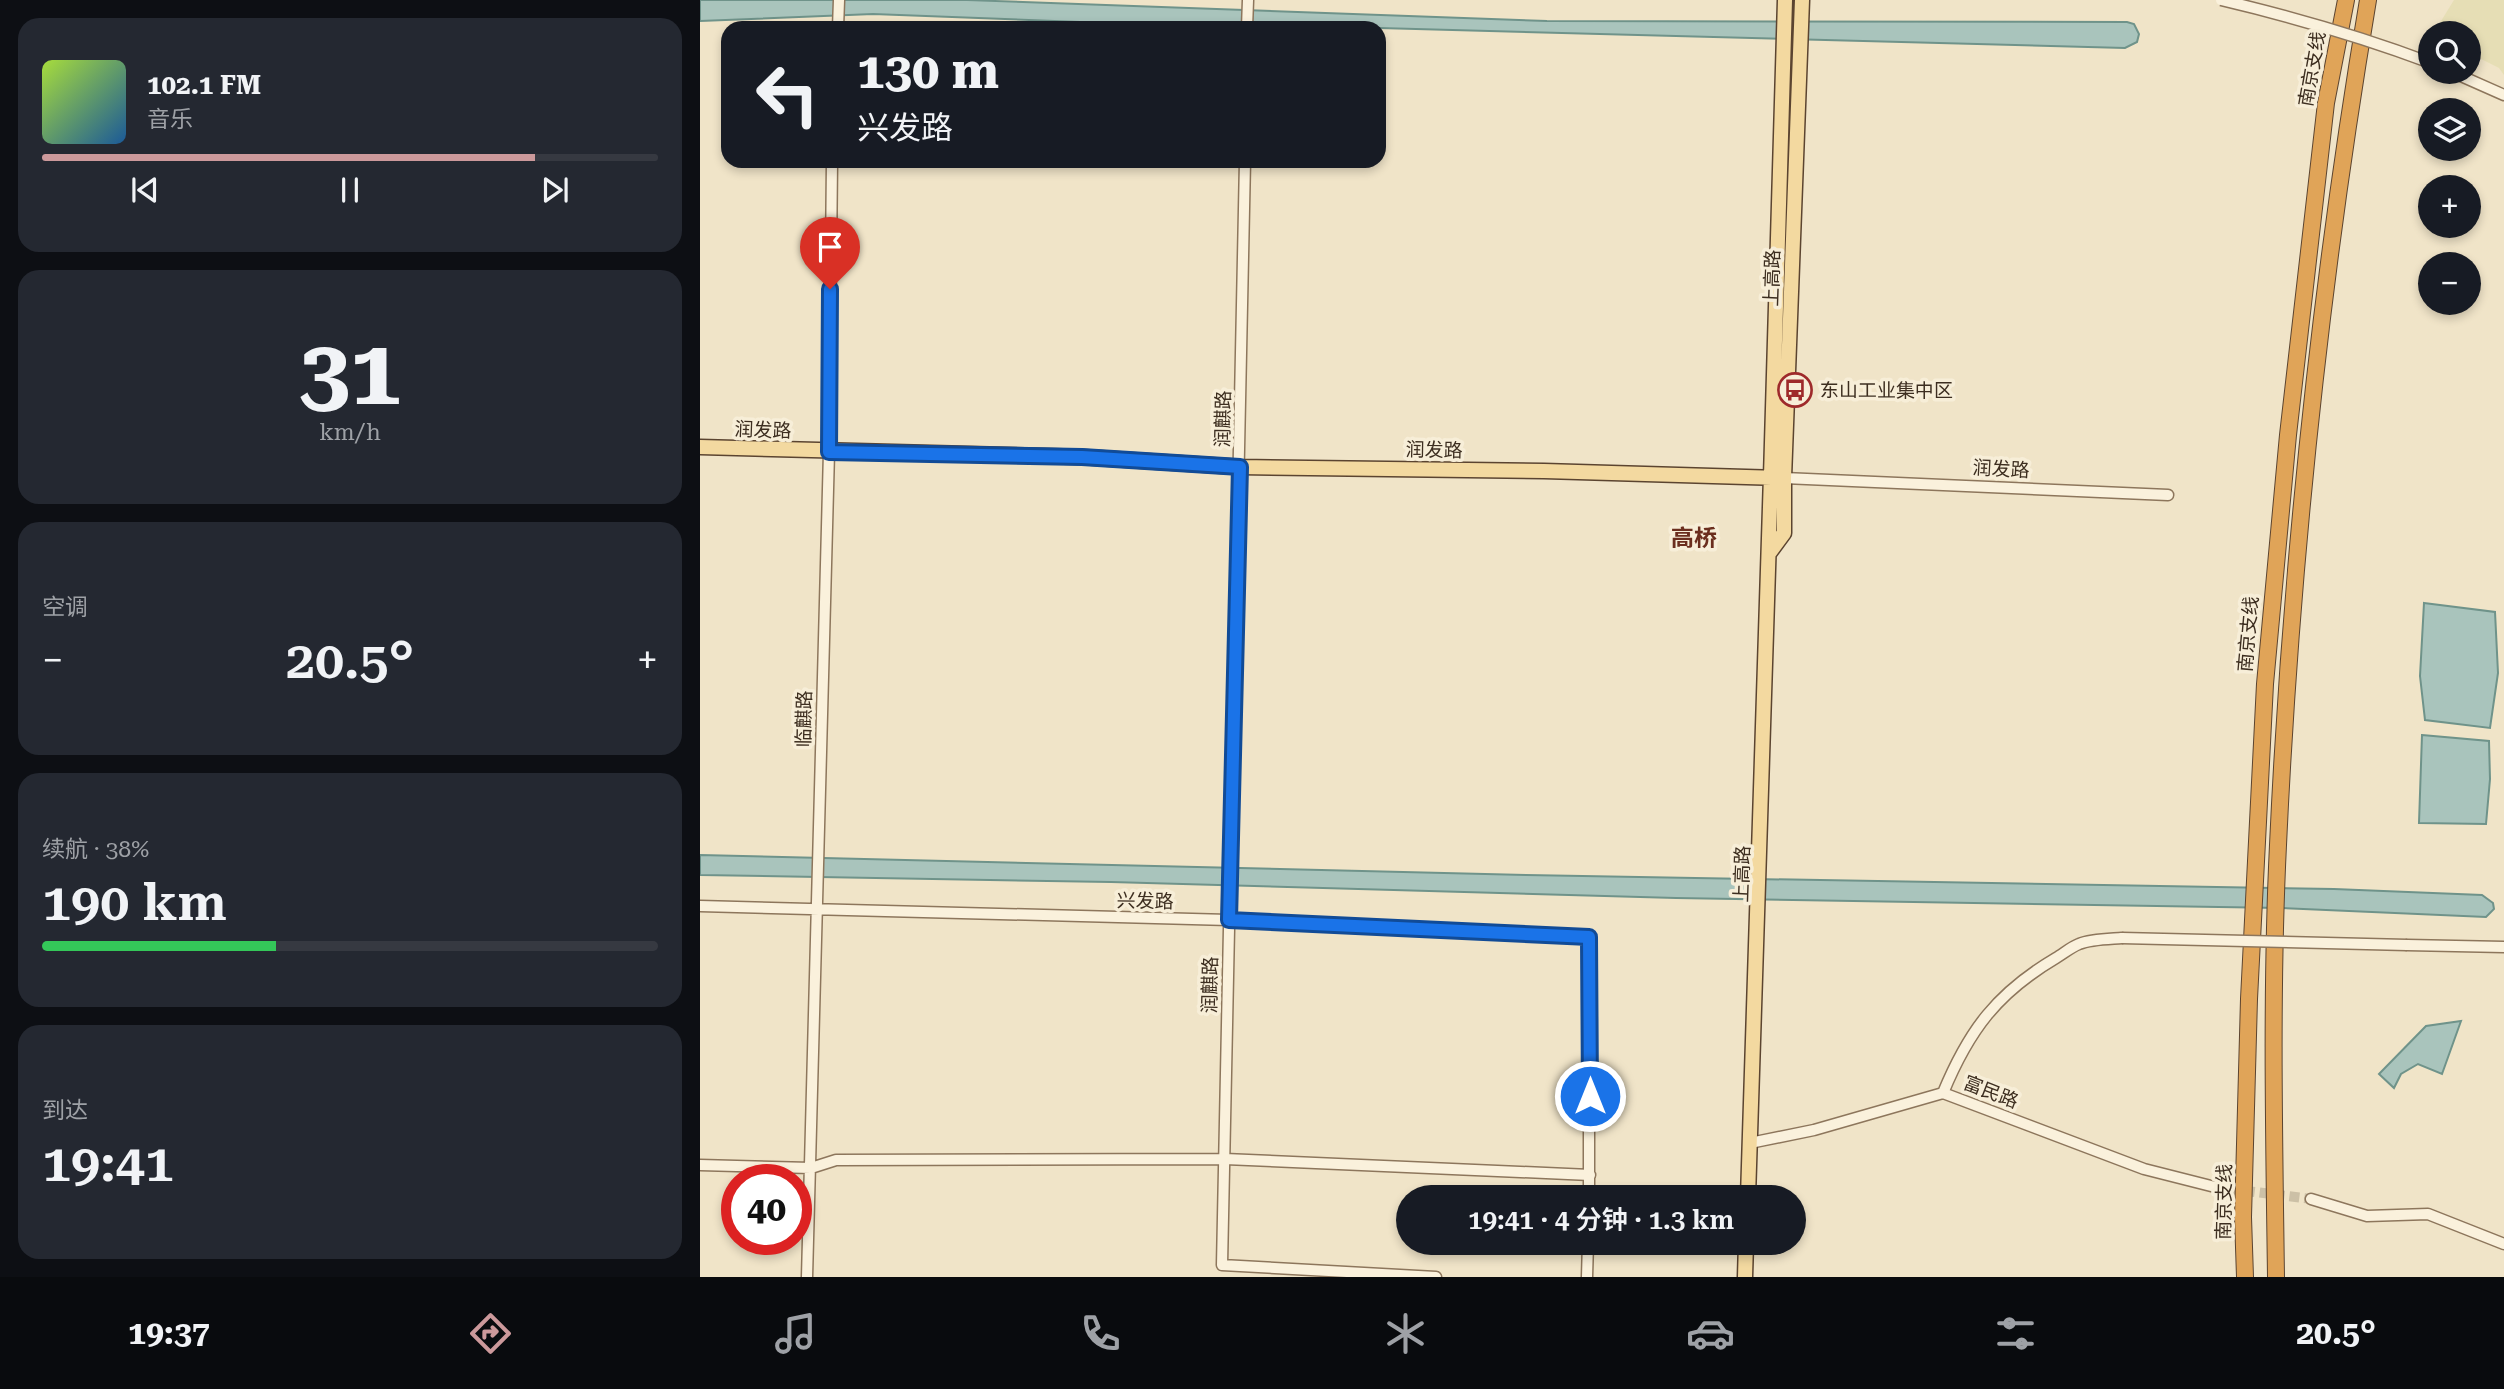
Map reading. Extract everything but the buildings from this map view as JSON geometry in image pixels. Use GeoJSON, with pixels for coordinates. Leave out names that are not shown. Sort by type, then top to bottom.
{"type":"FeatureCollection","features":[{"type":"Feature","properties":{"kind":"highway","name":"南京支线"},"geometry":{"type":"LineString","coordinates":[[2245,1277],[2243,1217],[2249,1012],[2265,684],[2288,435],[2326,103],[2346,0]]}},
{"type":"Feature","properties":{"kind":"highway"},"geometry":{"type":"LineString","coordinates":[[2276,1277],[2273,1061],[2277,861],[2289,652],[2311,404],[2350,105],[2368,0]]}},
{"type":"Feature","properties":{"kind":"main road","name":"上高路"},"geometry":{"type":"LineString","coordinates":[[1748,1185],[1762,864],[1770,552],[1784,533],[1772,398],[1785,0]]}},
{"type":"Feature","properties":{"kind":"main road","name":"上高路"},"geometry":{"type":"LineString","coordinates":[[1778,478],[1802,0]]}},
{"type":"Feature","properties":{"kind":"main road","name":"润发路"},"geometry":{"type":"LineString","coordinates":[[700,447],[1082,457],[1240,467],[1544,471],[1778,478]]}},
{"type":"Feature","properties":{"kind":"main road"},"geometry":{"type":"LineString","coordinates":[[1745,1277],[1746,1255]]}},
{"type":"Feature","properties":{"kind":"street"},"geometry":{"type":"LineString","coordinates":[[838,21],[839,0]]}},
{"type":"Feature","properties":{"kind":"street"},"geometry":{"type":"LineString","coordinates":[[1247,21],[1248,0]]}},
{"type":"Feature","properties":{"kind":"street"},"geometry":{"type":"LineString","coordinates":[[2221,0],[2319,25],[2418,58]]}},
{"type":"Feature","properties":{"kind":"street"},"geometry":{"type":"LineString","coordinates":[[2479,84],[2504,95]]}},
{"type":"Feature","properties":{"kind":"street","name":"临麒路"},"geometry":{"type":"LineString","coordinates":[[810,1164],[829,452],[832,168]]}},
{"type":"Feature","properties":{"kind":"street","name":"润麒路"},"geometry":{"type":"LineString","coordinates":[[1245,168],[1222,1265],[1436,1277]]}},
{"type":"Feature","properties":{"kind":"street","name":"润发路"},"geometry":{"type":"LineString","coordinates":[[1778,478],[2168,495]]}},
{"type":"Feature","properties":{"kind":"street","name":"兴发路"},"geometry":{"type":"LineString","coordinates":[[700,906],[1229,920],[1589,937],[1590,1175]]}},
{"type":"Feature","properties":{"kind":"street"},"geometry":{"type":"LineString","coordinates":[[1943,1093],[1956,1060],[1979,1024],[2001,997],[2042,966],[2080,943],[2122,938],[2504,947]]}},
{"type":"Feature","properties":{"kind":"street","name":"富民路"},"geometry":{"type":"LineString","coordinates":[[1750,1143],[1814,1130],[1943,1093],[2144,1169],[2215,1187]]}},
{"type":"Feature","properties":{"kind":"street"},"geometry":{"type":"LineString","coordinates":[[812,1167],[836,1160],[1225,1158],[1590,1175],[1590,1185]]}},
{"type":"Feature","properties":{"kind":"street"},"geometry":{"type":"LineString","coordinates":[[700,1165],[721,1166]]}},
{"type":"Feature","properties":{"kind":"street"},"geometry":{"type":"LineString","coordinates":[[2311,1199],[2367,1216],[2428,1214],[2504,1244]]}},
{"type":"Feature","properties":{"kind":"street","name":"临麒路"},"geometry":{"type":"LineString","coordinates":[[807,1277],[808,1255]]}},
{"type":"Feature","properties":{"kind":"street"},"geometry":{"type":"LineString","coordinates":[[1587,1277],[1588,1255]]}},
{"type":"Feature","properties":{"kind":"shaded area"},"geometry":{"type":"Polygon","coordinates":[[[2454,0],[2504,0],[2504,75],[2499,68],[2481,59],[2481,21],[2441,21],[2454,0]]]}},
{"type":"Feature","properties":{"kind":"water"},"geometry":{"type":"Polygon","coordinates":[[[700,0],[967,0],[1547,21],[2127,22],[2134,24],[2139,34],[2137,42],[2125,48],[1386,28],[1386,21],[1054,21],[873,14],[700,21],[700,0]]]}},
{"type":"Feature","properties":{"kind":"water"},"geometry":{"type":"Polygon","coordinates":[[[2424,603],[2495,612],[2498,673],[2490,728],[2425,720],[2420,676],[2424,603]]]}},
{"type":"Feature","properties":{"kind":"water"},"geometry":{"type":"Polygon","coordinates":[[[2422,735],[2489,741],[2490,779],[2486,824],[2419,823],[2422,735]]]}},
{"type":"Feature","properties":{"kind":"water"},"geometry":{"type":"Polygon","coordinates":[[[700,855],[1526,875],[2334,889],[2482,895],[2493,903],[2494,909],[2486,917],[2281,908],[1676,898],[1111,882],[700,875],[700,855]]]}},
{"type":"Feature","properties":{"kind":"water"},"geometry":{"type":"Polygon","coordinates":[[[2461,1021],[2442,1074],[2418,1064],[2401,1074],[2394,1088],[2379,1074],[2426,1026],[2461,1021]]]}},
{"type":"Feature","properties":{"kind":"tunnel"},"geometry":{"type":"LineString","coordinates":[[2215,1187],[2311,1199]]}},
{"type":"Feature","properties":{"kind":"place","name":"东山工业集中区"},"geometry":{"type":"Point","coordinates":[1795,390]}},
{"type":"Feature","properties":{"kind":"district","name":"高桥"},"geometry":{"type":"Point","coordinates":[1694,538]}},
{"type":"Feature","properties":{"kind":"route"},"geometry":{"type":"LineString","coordinates":[[830,289],[829,452],[1082,457],[1240,467],[1229,920],[1589,937],[1590,1096]]}}]}
